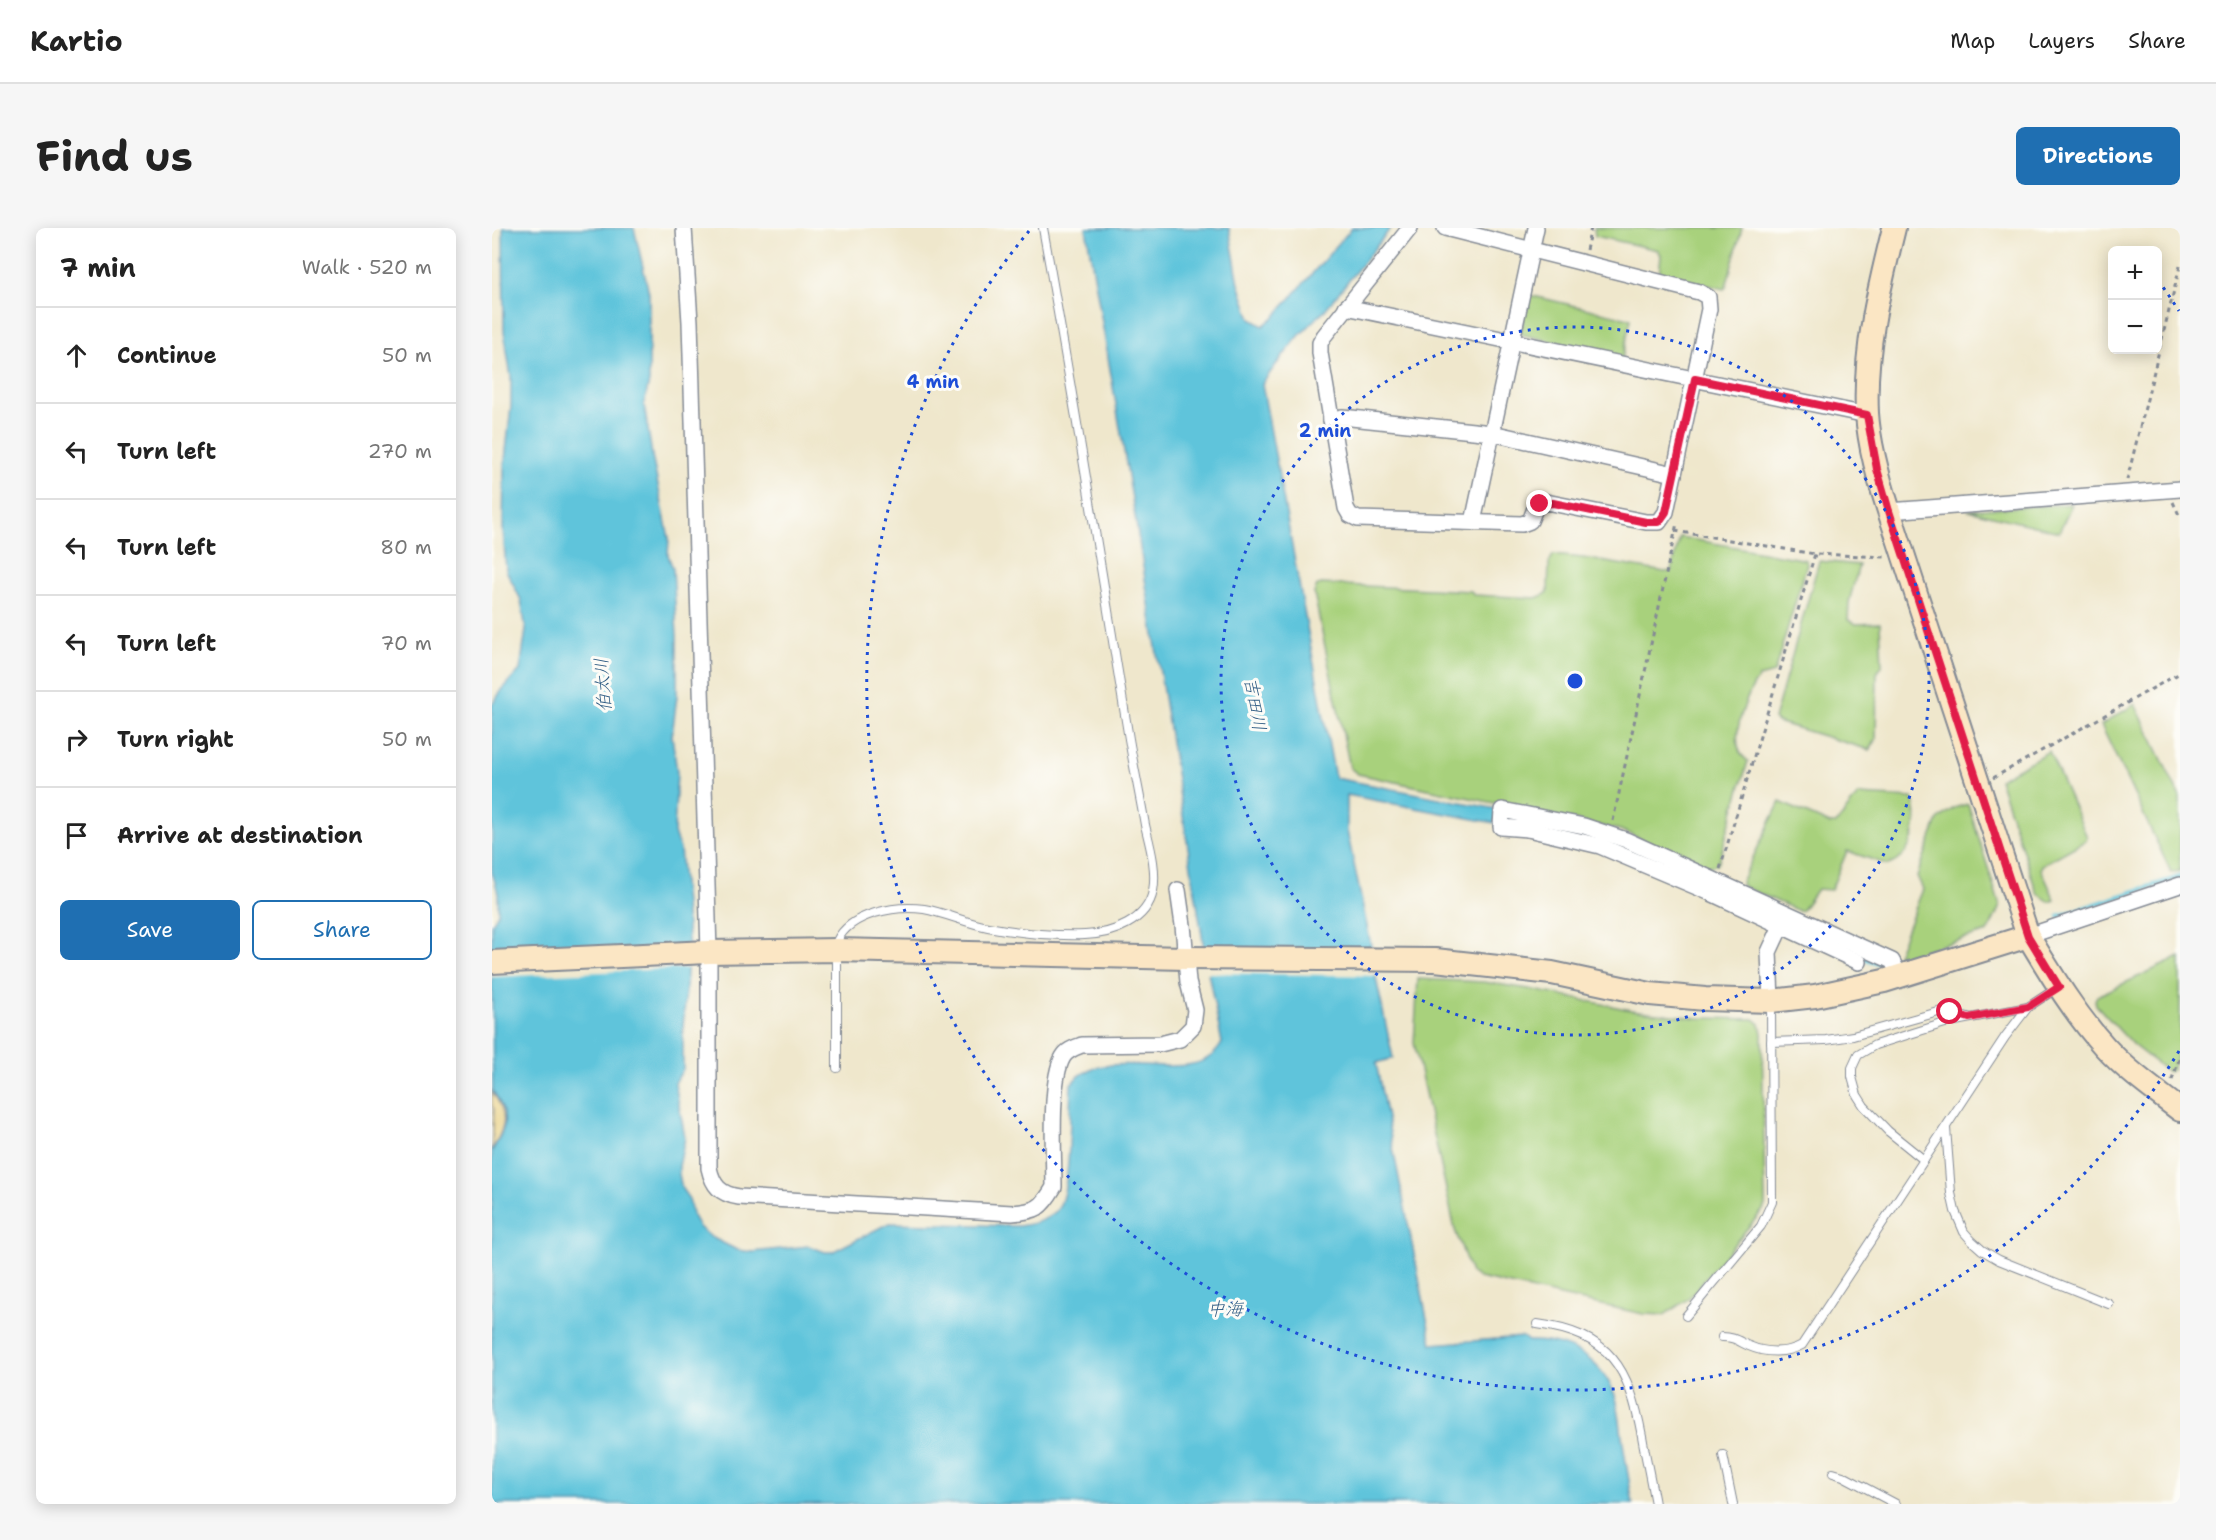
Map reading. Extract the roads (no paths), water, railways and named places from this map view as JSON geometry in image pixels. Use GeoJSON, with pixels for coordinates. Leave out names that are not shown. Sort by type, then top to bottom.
{"type":"FeatureCollection","features":[{"type":"Feature","properties":{"kind":"street"},"geometry":{"type":"LineString","coordinates":[[684,228],[690,322],[709,952],[709,1168],[717,1188],[726,1195],[739,1197],[1012,1214],[1033,1211],[1046,1200],[1054,1187],[1055,1077],[1063,1056],[1071,1049],[1082,1045],[1160,1044],[1180,1039],[1193,1026],[1195,1017],[1193,958],[1178,890]]}},
{"type":"Feature","properties":{"kind":"street"},"geometry":{"type":"LineString","coordinates":[[1410,228],[1321,339],[1320,348],[1346,508],[1353,518],[1522,524],[1530,521],[1536,506],[1546,502],[1646,522],[1659,522],[1666,512],[1695,379],[1709,309],[1708,297],[1445,228]]}},
{"type":"Feature","properties":{"kind":"street"},"geometry":{"type":"LineString","coordinates":[[1473,522],[1536,228]]}},
{"type":"Feature","properties":{"kind":"street"},"geometry":{"type":"LineString","coordinates":[[1894,228],[1868,350],[1867,415],[1877,469],[1889,511],[2028,936],[2076,1012],[2105,1047],[2122,1064],[2172,1104]]}},
{"type":"Feature","properties":{"kind":"street"},"geometry":{"type":"LineString","coordinates":[[1346,307],[1867,415]]}},
{"type":"Feature","properties":{"kind":"street"},"geometry":{"type":"LineString","coordinates":[[1331,420],[1342,417],[1492,434],[1674,474]]}},
{"type":"Feature","properties":{"kind":"street"},"geometry":{"type":"LineString","coordinates":[[1889,511],[2180,489]]}},
{"type":"Feature","properties":{"kind":"street"},"geometry":{"type":"LineString","coordinates":[[1501,820],[1502,810],[1529,823],[1714,887],[1892,961],[1900,976]]}},
{"type":"Feature","properties":{"kind":"street"},"geometry":{"type":"LineString","coordinates":[[1529,823],[1584,826],[1609,833],[1859,962]]}},
{"type":"Feature","properties":{"kind":"street"},"geometry":{"type":"LineString","coordinates":[[492,962],[709,952],[837,950],[1447,961],[1552,973],[1650,994],[1705,999],[1771,1001],[1815,996],[1900,976],[2180,885]]}},
{"type":"Feature","properties":{"kind":"street"},"geometry":{"type":"LineString","coordinates":[[1771,1001],[1769,952],[1782,924]]}},
{"type":"Feature","properties":{"kind":"lane"},"geometry":{"type":"LineString","coordinates":[[837,1068],[837,941],[841,934],[858,921],[873,914],[909,908],[923,909],[966,923],[1004,930],[1078,935],[1110,932],[1123,927],[1143,911],[1153,892],[1153,861],[1134,771],[1068,365],[1043,228]]}},
{"type":"Feature","properties":{"kind":"lane"},"geometry":{"type":"LineString","coordinates":[[1722,1337],[1737,1338],[1758,1349],[1770,1351],[1783,1351],[1802,1345],[2005,1037],[2028,1007],[2059,987]]}},
{"type":"Feature","properties":{"kind":"lane"},"geometry":{"type":"LineString","coordinates":[[1686,1316],[1761,1226],[1770,1210],[1773,1191],[1771,1001]]}},
{"type":"Feature","properties":{"kind":"lane"},"geometry":{"type":"LineString","coordinates":[[1924,1160],[1888,1131],[1864,1106],[1854,1086],[1852,1068],[1858,1055],[1875,1045],[1945,1023],[2028,1007]]}},
{"type":"Feature","properties":{"kind":"lane"},"geometry":{"type":"LineString","coordinates":[[1772,1042],[1826,1040],[1852,1036],[1942,1011],[1969,1018]]}},
{"type":"Feature","properties":{"kind":"lane"},"geometry":{"type":"LineString","coordinates":[[1946,1128],[1954,1211],[1964,1232],[1972,1242],[1999,1260],[2109,1304]]}},
{"type":"Feature","properties":{"kind":"lane"},"geometry":{"type":"LineString","coordinates":[[1537,1324],[1559,1327],[1580,1334],[1611,1355],[1625,1377],[1635,1402],[1654,1504]]}},
{"type":"Feature","properties":{"kind":"lane"},"geometry":{"type":"LineString","coordinates":[[1723,1455],[1733,1504]]}},
{"type":"Feature","properties":{"kind":"lane"},"geometry":{"type":"LineString","coordinates":[[1833,1473],[1896,1504]]}},
{"type":"Feature","properties":{"kind":"water","name":"伯太川"},"geometry":{"type":"Polygon","coordinates":[[[503,228],[634,228],[649,293],[649,382],[644,404],[669,538],[668,555],[673,569],[677,636],[677,695],[672,736],[677,772],[674,833],[680,849],[689,949],[492,959],[492,924],[498,913],[498,893],[492,872],[492,705],[520,670],[526,630],[521,600],[506,570],[503,529],[504,469],[511,406],[511,377],[504,332],[503,228]]]}},
{"type":"Feature","properties":{"kind":"water","name":"吉田川"},"geometry":{"type":"Polygon","coordinates":[[[1086,228],[1229,228],[1239,284],[1251,319],[1263,326],[1276,315],[1352,228],[1391,228],[1324,311],[1299,336],[1262,384],[1335,778],[1497,809],[1494,823],[1347,795],[1347,831],[1373,955],[1205,954],[1086,228]]]}},
{"type":"Feature","properties":{"kind":"water","name":"中海"},"geometry":{"type":"Polygon","coordinates":[[[688,959],[683,1028],[683,1069],[675,1083],[685,1138],[679,1166],[682,1189],[689,1199],[692,1214],[699,1227],[711,1237],[737,1250],[752,1252],[809,1246],[832,1252],[889,1223],[1019,1226],[1044,1219],[1057,1210],[1065,1186],[1069,1150],[1071,1084],[1087,1071],[1106,1066],[1192,1064],[1209,1057],[1222,1043],[1206,962],[1373,964],[1393,1058],[1376,1063],[1432,1344],[1523,1337],[1528,1341],[1542,1341],[1569,1348],[1591,1361],[1601,1370],[1615,1395],[1633,1504],[492,1504],[492,1151],[501,1135],[504,1115],[493,1091],[492,967],[688,959]]]}},
{"type":"Feature","properties":{"kind":"waterway"},"geometry":{"type":"LineString","coordinates":[[1576,833],[1594,836]]}},
{"type":"Feature","properties":{"kind":"waterway"},"geometry":{"type":"LineString","coordinates":[[1616,844],[1641,855]]}},
{"type":"Feature","properties":{"kind":"waterway"},"geometry":{"type":"LineString","coordinates":[[2059,916],[2180,877]]}},
{"type":"Feature","properties":{"kind":"waterway"},"geometry":{"type":"LineString","coordinates":[[1861,957],[1881,964]]}}]}
